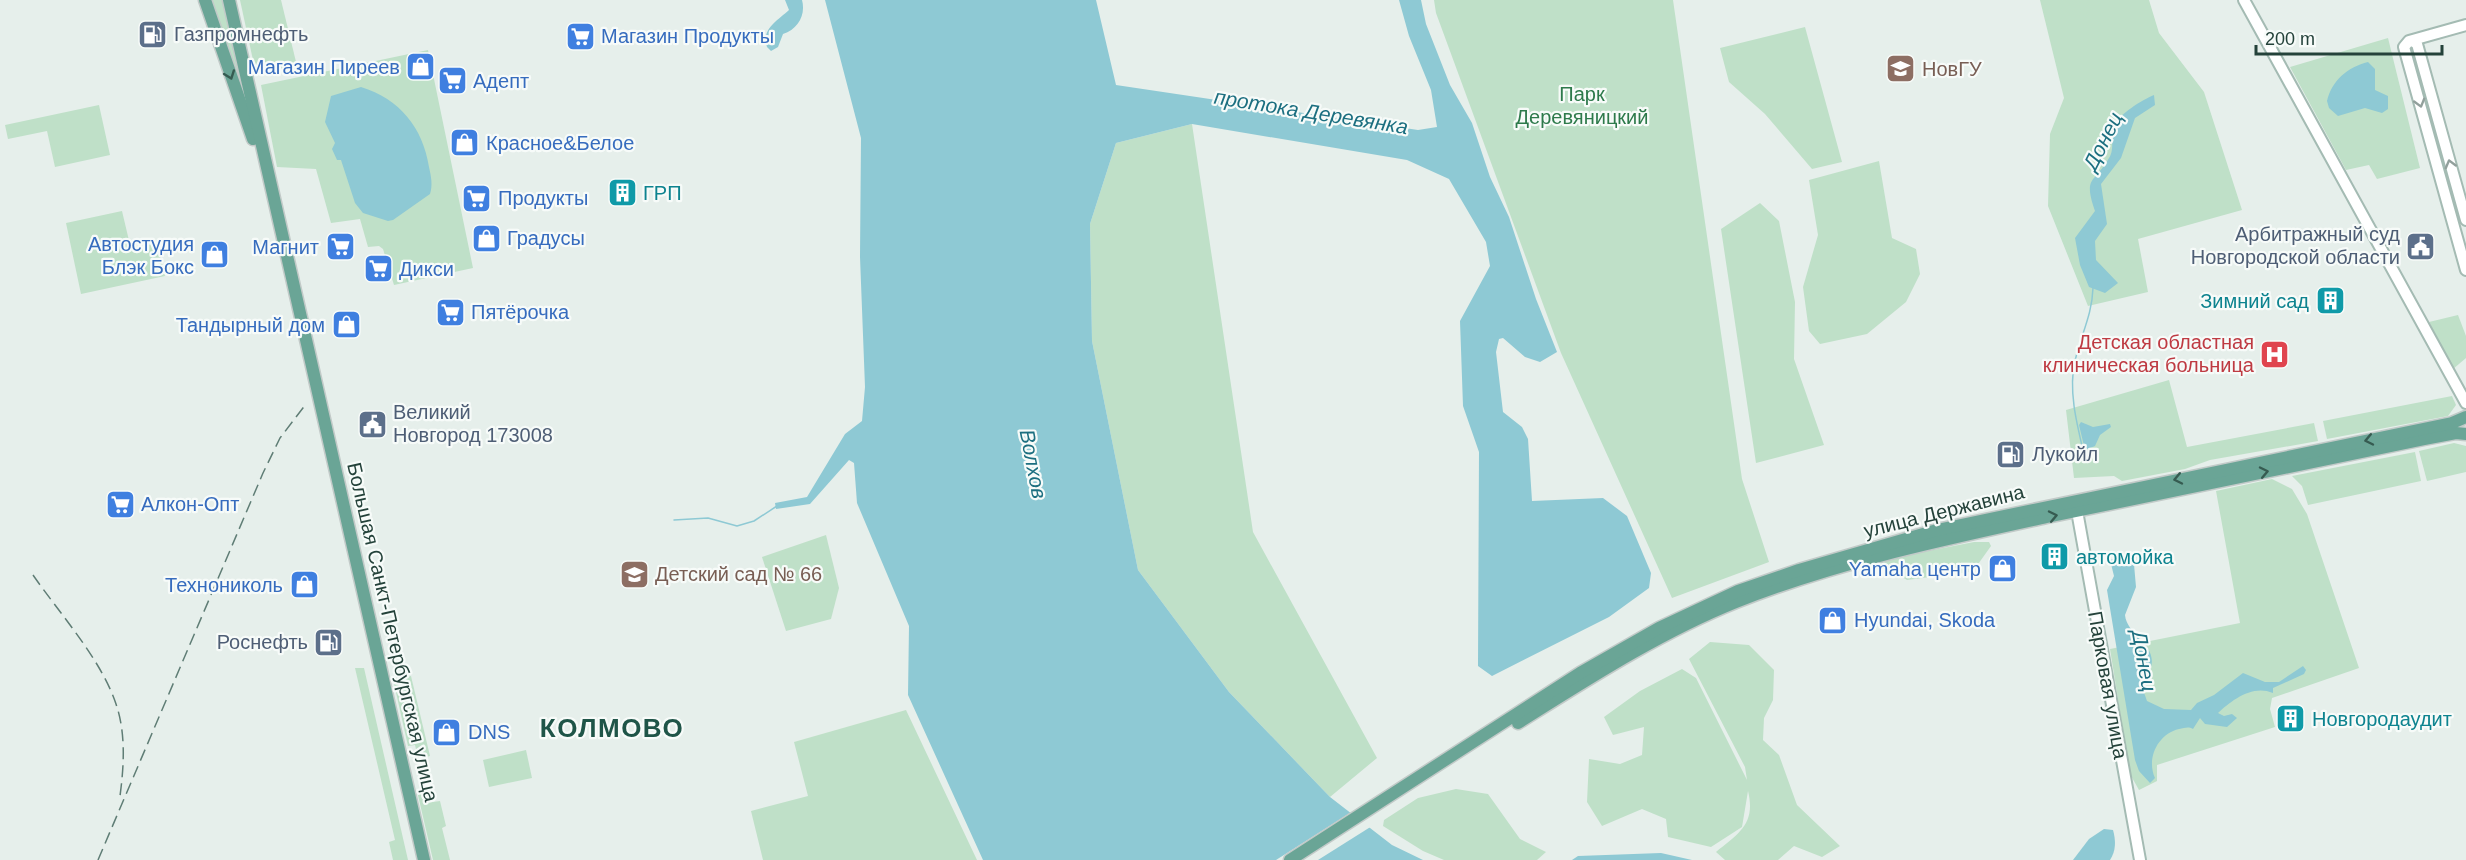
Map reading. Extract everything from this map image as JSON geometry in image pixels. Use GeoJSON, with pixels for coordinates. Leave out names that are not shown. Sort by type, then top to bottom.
{"type":"FeatureCollection","features":[{"type":"Feature","properties":{"kind":"main road","name":"Большая Санкт-Петербургская улица"},"geometry":{"type":"LineString","coordinates":[[205,0],[265,167]]}},
{"type":"Feature","properties":{"kind":"main road","name":"Большая Санкт-Петербургская улица"},"geometry":{"type":"LineString","coordinates":[[229,0],[265,167],[319,390],[424,860]]}},
{"type":"Feature","properties":{"kind":"main road","name":"улица Державина"},"geometry":{"type":"LineString","coordinates":[[1470,749],[1628,656],[1717,610],[1789,582],[1994,523],[2452,423],[2466,417]]}},
{"type":"Feature","properties":{"kind":"main road","name":"улица Державина"},"geometry":{"type":"LineString","coordinates":[[1994,523],[2078,511],[2456,433],[2466,434]]}},
{"type":"Feature","properties":{"kind":"main road"},"geometry":{"type":"LineString","coordinates":[[1290,860],[1470,749]]}},
{"type":"Feature","properties":{"kind":"main road"},"geometry":{"type":"LineString","coordinates":[[1304,860],[1470,749]]}},
{"type":"Feature","properties":{"kind":"street"},"geometry":{"type":"LineString","coordinates":[[2244,0],[2462,389],[2466,403]]}},
{"type":"Feature","properties":{"kind":"street"},"geometry":{"type":"LineString","coordinates":[[2411,44],[2466,25]]}},
{"type":"Feature","properties":{"kind":"street"},"geometry":{"type":"LineString","coordinates":[[2411,44],[2466,220]]}},
{"type":"Feature","properties":{"kind":"street"},"geometry":{"type":"LineString","coordinates":[[2411,44],[2466,270]]}},
{"type":"Feature","properties":{"kind":"street","name":"Парковая улица"},"geometry":{"type":"LineString","coordinates":[[2078,511],[2140,860]]}},
{"type":"Feature","properties":{"kind":"green space"},"geometry":{"type":"Polygon","coordinates":[[[209,0],[226,0],[252,123],[209,0]]]}},
{"type":"Feature","properties":{"kind":"green space"},"geometry":{"type":"Polygon","coordinates":[[[240,0],[281,0],[297,66],[256,74],[240,0]]]}},
{"type":"Feature","properties":{"kind":"green space","name":"Парк Деревяницкий"},"geometry":{"type":"Polygon","coordinates":[[[1434,0],[1673,0],[1742,479],[1769,562],[1672,598],[1561,353],[1436,13],[1434,0]]]}},
{"type":"Feature","properties":{"kind":"green space"},"geometry":{"type":"Polygon","coordinates":[[[2040,0],[2149,0],[2159,33],[2204,92],[2242,210],[2138,239],[2148,292],[2088,306],[2048,206],[2050,134],[2064,98],[2040,0]]]}},
{"type":"Feature","properties":{"kind":"green space"},"geometry":{"type":"Polygon","coordinates":[[[1805,27],[1842,162],[1812,169],[1765,114],[1729,82],[1720,48],[1805,27]]]}},
{"type":"Feature","properties":{"kind":"green space"},"geometry":{"type":"Polygon","coordinates":[[[2388,38],[2420,168],[2377,179],[2369,165],[2346,170],[2290,67],[2388,38]]]}},
{"type":"Feature","properties":{"kind":"green space"},"geometry":{"type":"Polygon","coordinates":[[[428,50],[473,268],[394,285],[383,249],[379,246],[368,247],[360,219],[331,223],[316,169],[277,167],[261,85],[428,50]]]}},
{"type":"Feature","properties":{"kind":"green space"},"geometry":{"type":"Polygon","coordinates":[[[99,105],[110,155],[55,167],[47,131],[8,139],[5,125],[99,105]]]}},
{"type":"Feature","properties":{"kind":"green space"},"geometry":{"type":"Polygon","coordinates":[[[1192,124],[1253,532],[1377,758],[1330,797],[1229,692],[1138,570],[1092,341],[1090,224],[1116,143],[1192,124]]]}},
{"type":"Feature","properties":{"kind":"green space"},"geometry":{"type":"Polygon","coordinates":[[[1879,161],[1892,238],[1916,249],[1920,274],[1906,302],[1867,334],[1820,344],[1809,331],[1803,287],[1818,235],[1809,180],[1879,161]]]}},
{"type":"Feature","properties":{"kind":"green space"},"geometry":{"type":"Polygon","coordinates":[[[1760,203],[1779,221],[1795,302],[1794,359],[1824,445],[1756,463],[1721,229],[1760,203]]]}},
{"type":"Feature","properties":{"kind":"green space"},"geometry":{"type":"Polygon","coordinates":[[[122,211],[131,249],[157,243],[165,276],[81,294],[66,223],[122,211]]]}},
{"type":"Feature","properties":{"kind":"green space"},"geometry":{"type":"Polygon","coordinates":[[[2458,315],[2466,336],[2466,358],[2453,369],[2429,322],[2458,315]]]}},
{"type":"Feature","properties":{"kind":"green space"},"geometry":{"type":"Polygon","coordinates":[[[2169,380],[2187,447],[2314,423],[2318,441],[2210,460],[2185,469],[2122,481],[2114,476],[2074,478],[2066,410],[2169,380]]]}},
{"type":"Feature","properties":{"kind":"green space"},"geometry":{"type":"Polygon","coordinates":[[[2452,396],[2456,405],[2448,416],[2327,439],[2323,421],[2452,396]]]}},
{"type":"Feature","properties":{"kind":"green space"},"geometry":{"type":"Polygon","coordinates":[[[2454,443],[2466,446],[2466,472],[2427,481],[2419,451],[2454,443]]]}},
{"type":"Feature","properties":{"kind":"green space"},"geometry":{"type":"Polygon","coordinates":[[[2415,452],[2421,481],[2308,505],[2302,486],[2292,476],[2415,452]]]}},
{"type":"Feature","properties":{"kind":"green space"},"geometry":{"type":"Polygon","coordinates":[[[2272,479],[2292,489],[2307,514],[2359,668],[2272,698],[2270,709],[2275,727],[2157,765],[2157,781],[2139,790],[2130,774],[2110,649],[2240,623],[2216,491],[2272,479]]]}},
{"type":"Feature","properties":{"kind":"green space"},"geometry":{"type":"Polygon","coordinates":[[[826,535],[839,588],[831,619],[786,631],[762,557],[826,535]]]}},
{"type":"Feature","properties":{"kind":"green space"},"geometry":{"type":"Polygon","coordinates":[[[1974,542],[1989,542],[1991,546],[1976,567],[1969,572],[1907,580],[1879,563],[1882,560],[1974,542]]]}},
{"type":"Feature","properties":{"kind":"green space"},"geometry":{"type":"Polygon","coordinates":[[[1710,642],[1749,645],[1774,670],[1773,700],[1764,718],[1763,740],[1779,755],[1797,805],[1840,846],[1822,857],[1794,846],[1778,860],[1725,860],[1716,852],[1744,827],[1750,812],[1748,791],[1742,827],[1711,847],[1668,837],[1666,819],[1642,809],[1602,826],[1587,802],[1589,759],[1620,764],[1642,755],[1644,727],[1613,735],[1604,717],[1640,691],[1682,669],[1696,678],[1747,780],[1745,767],[1689,659],[1710,642]]]}},
{"type":"Feature","properties":{"kind":"green space"},"geometry":{"type":"Polygon","coordinates":[[[355,668],[364,668],[408,860],[393,860],[389,842],[395,840],[355,668]]]}},
{"type":"Feature","properties":{"kind":"green space"},"geometry":{"type":"Polygon","coordinates":[[[411,676],[430,756],[423,758],[433,802],[440,801],[446,826],[442,828],[450,860],[433,860],[417,791],[425,789],[415,745],[408,746],[393,679],[411,676]]]}},
{"type":"Feature","properties":{"kind":"green space"},"geometry":{"type":"Polygon","coordinates":[[[906,710],[977,860],[763,860],[751,811],[808,796],[794,742],[906,710]]]}},
{"type":"Feature","properties":{"kind":"green space"},"geometry":{"type":"Polygon","coordinates":[[[526,750],[532,778],[489,787],[483,760],[526,750]]]}},
{"type":"Feature","properties":{"kind":"green space"},"geometry":{"type":"Polygon","coordinates":[[[1456,789],[1488,794],[1520,839],[1546,852],[1537,860],[1444,860],[1423,851],[1383,826],[1384,820],[1418,798],[1456,789]]]}},
{"type":"Feature","properties":{"kind":"water"},"geometry":{"type":"Polygon","coordinates":[[[785,0],[802,0],[802,16],[793,29],[783,34],[778,47],[771,51],[767,47],[766,35],[771,26],[789,10],[785,0]]]}},
{"type":"Feature","properties":{"kind":"water","name":"Волхов"},"geometry":{"type":"Polygon","coordinates":[[[825,0],[1096,0],[1116,85],[1418,130],[1437,127],[1431,90],[1409,36],[1399,0],[1421,0],[1426,24],[1450,85],[1472,123],[1490,177],[1509,217],[1536,299],[1557,352],[1540,362],[1525,357],[1503,338],[1499,339],[1496,352],[1503,412],[1522,427],[1528,439],[1532,501],[1603,498],[1627,516],[1651,573],[1649,588],[1609,617],[1492,676],[1478,666],[1479,452],[1463,406],[1460,321],[1490,266],[1486,242],[1449,179],[1407,160],[1192,124],[1116,143],[1090,224],[1092,341],[1138,570],[1229,692],[1330,797],[1392,845],[1423,860],[983,860],[908,695],[909,626],[857,503],[854,463],[849,460],[810,504],[776,509],[775,503],[807,497],[845,434],[862,421],[865,387],[860,257],[861,138],[825,0]]]}},
{"type":"Feature","properties":{"kind":"water"},"geometry":{"type":"Polygon","coordinates":[[[2368,62],[2375,69],[2375,90],[2388,96],[2388,109],[2382,113],[2365,108],[2338,116],[2329,108],[2327,101],[2329,94],[2337,81],[2348,71],[2368,62]]]}},
{"type":"Feature","properties":{"kind":"water"},"geometry":{"type":"Polygon","coordinates":[[[361,87],[375,92],[398,107],[415,128],[426,153],[431,180],[430,194],[393,220],[388,221],[363,213],[355,203],[341,160],[337,160],[332,149],[335,143],[325,122],[331,96],[361,87]]]}},
{"type":"Feature","properties":{"kind":"water"},"geometry":{"type":"Polygon","coordinates":[[[2154,95],[2155,105],[2135,118],[2121,158],[2101,184],[2107,224],[2095,241],[2096,260],[2118,283],[2105,293],[2089,287],[2080,265],[2075,238],[2095,211],[2090,186],[2111,154],[2114,126],[2126,112],[2154,95]]]}},
{"type":"Feature","properties":{"kind":"water"},"geometry":{"type":"Polygon","coordinates":[[[2081,422],[2093,427],[2110,424],[2111,427],[2100,435],[2095,446],[2085,450],[2079,425],[2081,422]]]}},
{"type":"Feature","properties":{"kind":"water"},"geometry":{"type":"Polygon","coordinates":[[[2133,553],[2136,587],[2125,615],[2131,630],[2148,648],[2151,655],[2152,663],[2149,672],[2141,684],[2147,701],[2164,709],[2191,710],[2197,703],[2214,695],[2243,673],[2265,682],[2279,682],[2303,666],[2306,670],[2304,674],[2273,688],[2273,693],[2250,692],[2229,704],[2218,713],[2224,716],[2232,714],[2237,718],[2227,727],[2205,724],[2200,718],[2193,729],[2188,727],[2179,729],[2165,736],[2153,755],[2155,778],[2150,783],[2139,771],[2135,760],[2107,590],[2114,576],[2110,560],[2133,553]]]}},
{"type":"Feature","properties":{"kind":"water"},"geometry":{"type":"Polygon","coordinates":[[[2104,829],[2113,830],[2114,834],[2114,849],[2110,860],[2073,860],[2089,839],[2104,829]]]}},
{"type":"Feature","properties":{"kind":"water"},"geometry":{"type":"Polygon","coordinates":[[[1661,853],[1692,860],[1572,860],[1578,856],[1661,853]]]}},
{"type":"Feature","properties":{"kind":"pier"},"geometry":{"type":"Polygon","coordinates":[[[1353,811],[1372,826],[1318,860],[1276,860],[1353,811]]]}},
{"type":"Feature","properties":{"kind":"waterway","name":"Донец"},"geometry":{"type":"LineString","coordinates":[[2084,454],[2074,408],[2072,384],[2077,351],[2091,307],[2093,288]]}},
{"type":"Feature","properties":{"kind":"waterway"},"geometry":{"type":"LineString","coordinates":[[674,520],[708,518],[737,526],[754,521],[777,506]]}},
{"type":"Feature","properties":{"kind":"railway"},"geometry":{"type":"LineString","coordinates":[[98,860],[263,473],[280,438],[306,404]]}},
{"type":"Feature","properties":{"kind":"railway"},"geometry":{"type":"LineString","coordinates":[[33,575],[90,654],[116,704],[123,750],[120,796]]}},
{"type":"Feature","properties":{"kind":"place","name":"Газпромнефть"},"geometry":{"type":"Point","coordinates":[153,34]}},
{"type":"Feature","properties":{"kind":"place","name":"Магазин Продукты"},"geometry":{"type":"Point","coordinates":[580,36]}},
{"type":"Feature","properties":{"kind":"place","name":"Магазин Пиреев"},"geometry":{"type":"Point","coordinates":[421,67]}},
{"type":"Feature","properties":{"kind":"place","name":"НовГУ"},"geometry":{"type":"Point","coordinates":[1901,69]}},
{"type":"Feature","properties":{"kind":"place","name":"Адепт"},"geometry":{"type":"Point","coordinates":[452,81]}},
{"type":"Feature","properties":{"kind":"place","name":"Красное&Белое"},"geometry":{"type":"Point","coordinates":[465,143]}},
{"type":"Feature","properties":{"kind":"place","name":"ГРП"},"geometry":{"type":"Point","coordinates":[622,193]}},
{"type":"Feature","properties":{"kind":"place","name":"Продукты"},"geometry":{"type":"Point","coordinates":[477,198]}},
{"type":"Feature","properties":{"kind":"place","name":"Градусы"},"geometry":{"type":"Point","coordinates":[486,238]}},
{"type":"Feature","properties":{"kind":"place","name":"Арбитражный суд Новгородской области"},"geometry":{"type":"Point","coordinates":[2421,246]}},
{"type":"Feature","properties":{"kind":"place","name":"Магнит"},"geometry":{"type":"Point","coordinates":[340,247]}},
{"type":"Feature","properties":{"kind":"place","name":"Автостудия Блэк Бокс"},"geometry":{"type":"Point","coordinates":[215,255]}},
{"type":"Feature","properties":{"kind":"place","name":"Дикси"},"geometry":{"type":"Point","coordinates":[378,269]}},
{"type":"Feature","properties":{"kind":"place","name":"Зимний сад"},"geometry":{"type":"Point","coordinates":[2330,301]}},
{"type":"Feature","properties":{"kind":"place","name":"Пятёрочка"},"geometry":{"type":"Point","coordinates":[450,312]}},
{"type":"Feature","properties":{"kind":"place","name":"Тандырный дом"},"geometry":{"type":"Point","coordinates":[346,325]}},
{"type":"Feature","properties":{"kind":"place","name":"Детская областная клиническая больница"},"geometry":{"type":"Point","coordinates":[2275,354]}},
{"type":"Feature","properties":{"kind":"place","name":"Великий Новгород 173008"},"geometry":{"type":"Point","coordinates":[372,424]}},
{"type":"Feature","properties":{"kind":"place","name":"Лукойл"},"geometry":{"type":"Point","coordinates":[2011,454]}},
{"type":"Feature","properties":{"kind":"place","name":"Алкон-Опт"},"geometry":{"type":"Point","coordinates":[120,504]}},
{"type":"Feature","properties":{"kind":"place","name":"автомойка"},"geometry":{"type":"Point","coordinates":[2055,557]}},
{"type":"Feature","properties":{"kind":"place","name":"Yamaha центр"},"geometry":{"type":"Point","coordinates":[2002,569]}},
{"type":"Feature","properties":{"kind":"place","name":"Детский сад № 66"},"geometry":{"type":"Point","coordinates":[634,574]}},
{"type":"Feature","properties":{"kind":"place","name":"Технониколь"},"geometry":{"type":"Point","coordinates":[304,585]}},
{"type":"Feature","properties":{"kind":"place","name":"Hyundai, Skoda"},"geometry":{"type":"Point","coordinates":[1833,620]}},
{"type":"Feature","properties":{"kind":"place","name":"Роснефть"},"geometry":{"type":"Point","coordinates":[329,642]}},
{"type":"Feature","properties":{"kind":"place","name":"Новгородаудит"},"geometry":{"type":"Point","coordinates":[2291,719]}},
{"type":"Feature","properties":{"kind":"place","name":"DNS"},"geometry":{"type":"Point","coordinates":[447,732]}},
{"type":"Feature","properties":{"kind":"district","name":"КОЛМОВО"},"geometry":{"type":"Point","coordinates":[612,728]}},
{"type":"Feature","properties":{"kind":"water label","name":"протока Деревянка"},"geometry":{"type":"Point","coordinates":[1311,112]}}]}
